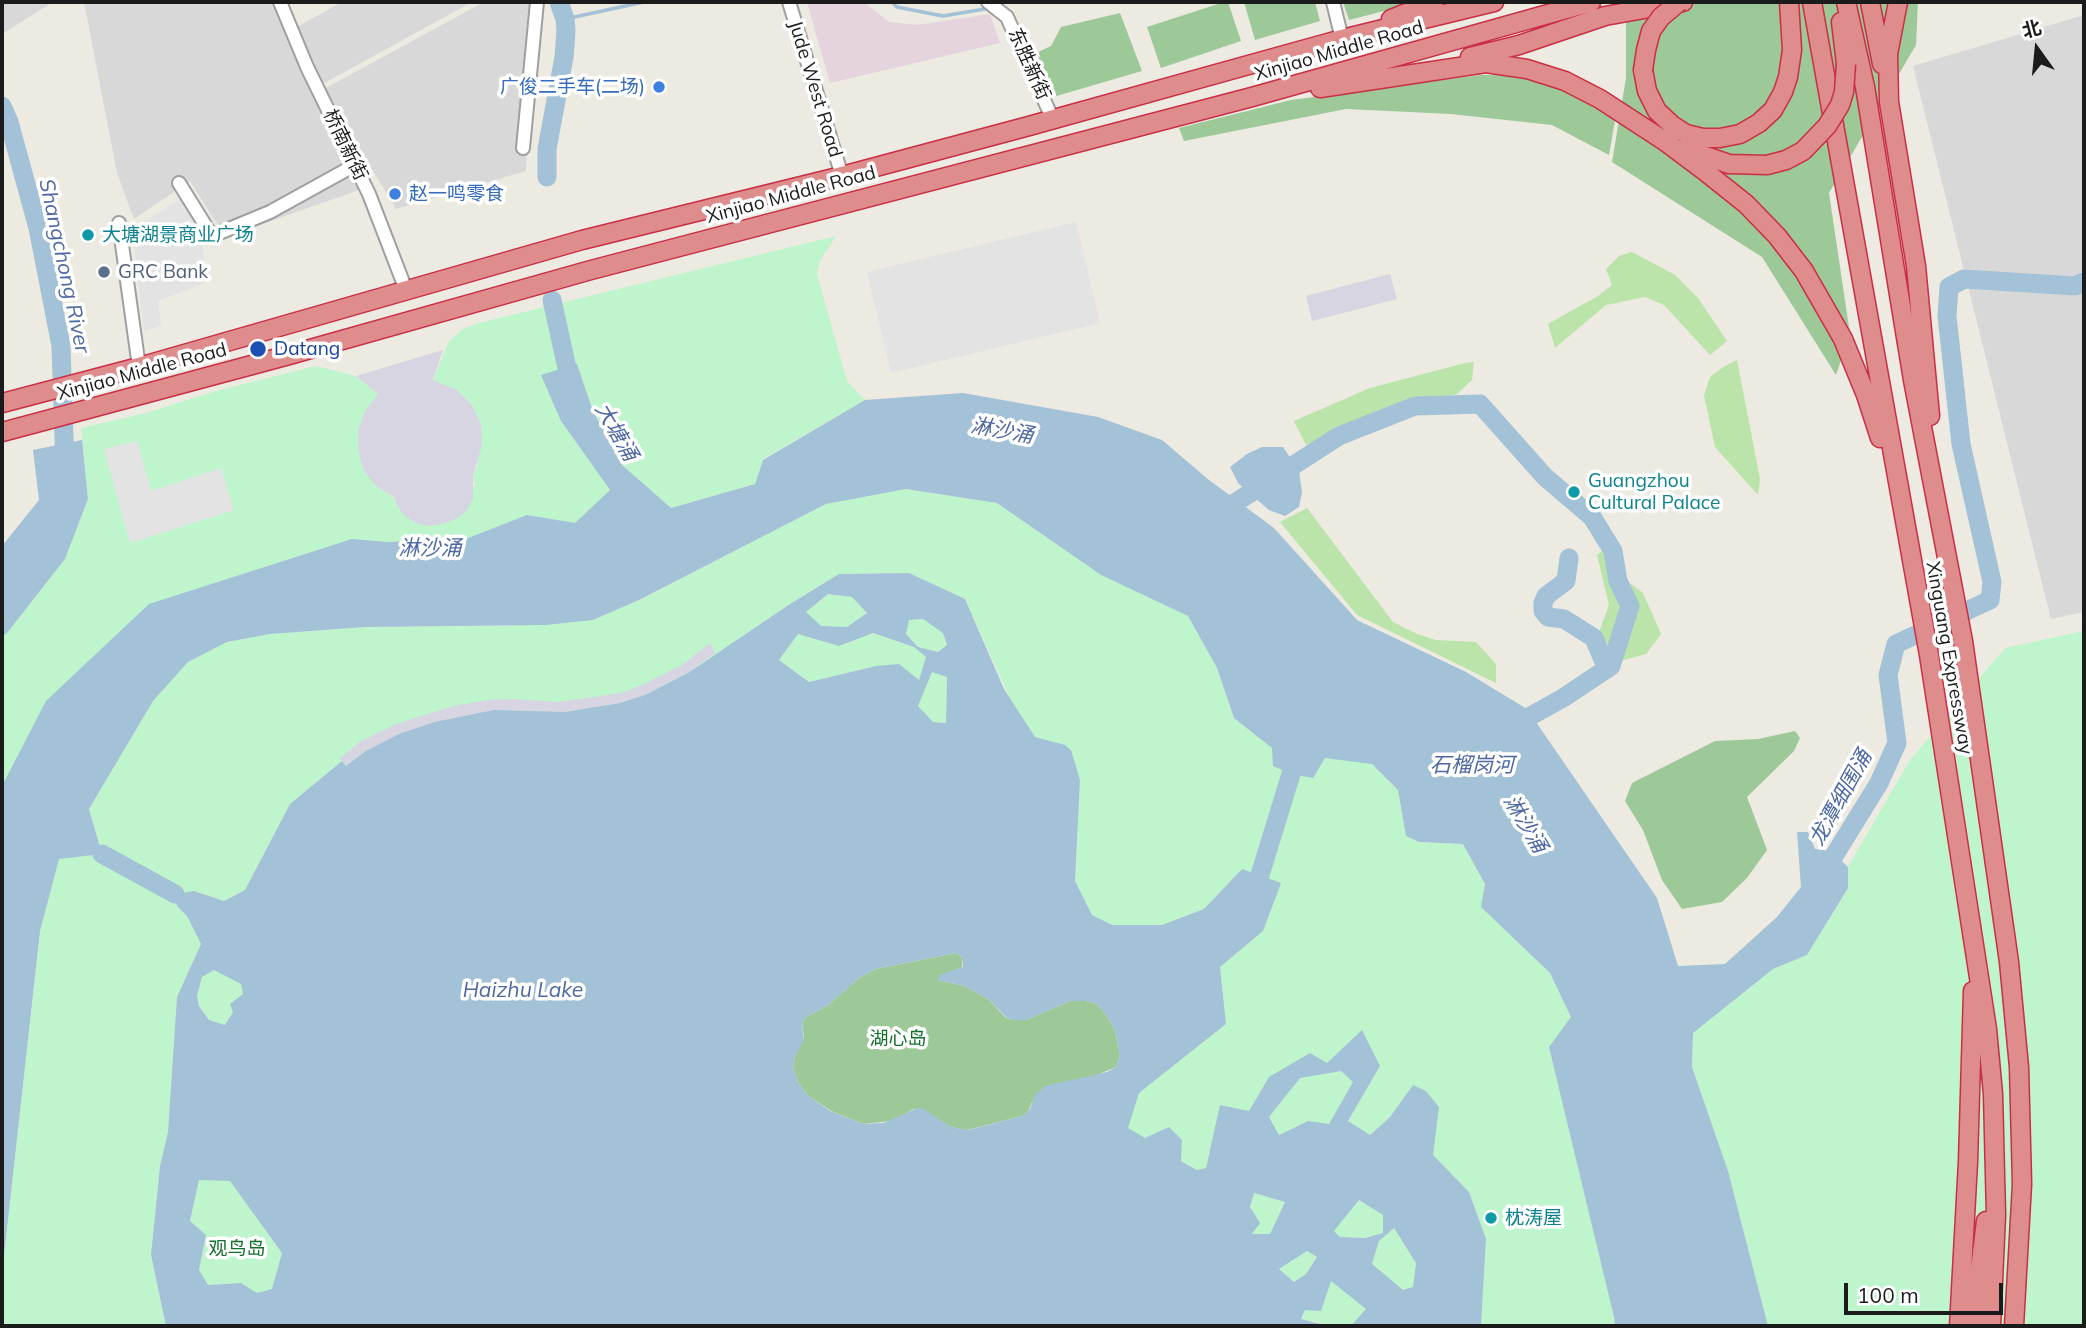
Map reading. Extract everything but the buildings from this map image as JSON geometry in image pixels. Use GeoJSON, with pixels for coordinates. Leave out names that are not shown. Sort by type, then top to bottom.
{"type":"FeatureCollection","features":[{"type":"Feature","properties":{"kind":"highway"},"geometry":{"type":"LineString","coordinates":[[1342,39],[1434,2]]}},
{"type":"Feature","properties":{"kind":"highway","name":"Xinjiao Middle Road"},"geometry":{"type":"LineString","coordinates":[[2,402],[139,367],[582,240],[842,176],[1342,39],[1494,2]]}},
{"type":"Feature","properties":{"kind":"highway","name":"Xinjiao Middle Road"},"geometry":{"type":"LineString","coordinates":[[2,432],[289,355],[618,262],[1252,97],[1591,2]]}},
{"type":"Feature","properties":{"kind":"highway"},"geometry":{"type":"LineString","coordinates":[[1679,2],[1661,17],[1651,31],[1643,70],[1647,91],[1657,111],[1686,134],[1703,138],[1740,134],[1773,110],[1783,92],[1792,50],[1789,2]]}},
{"type":"Feature","properties":{"kind":"highway"},"geometry":{"type":"LineString","coordinates":[[1378,79],[1507,48],[1605,16],[1687,2]]}},
{"type":"Feature","properties":{"kind":"highway","name":"Xinguang Expressway"},"geometry":{"type":"LineString","coordinates":[[1812,2],[1929,655],[1987,1028],[1995,1152],[1996,1252],[1991,1326]]}},
{"type":"Feature","properties":{"kind":"highway"},"geometry":{"type":"LineString","coordinates":[[1666,142],[1729,164],[1767,164],[1786,160],[1817,139],[1840,106],[1844,92],[1846,64],[1838,2]]}},
{"type":"Feature","properties":{"kind":"highway","name":"Xinguang Expressway"},"geometry":{"type":"LineString","coordinates":[[1846,2],[1865,87],[1913,380],[1963,641],[2016,1019],[2022,1184],[2015,1323]]}},
{"type":"Feature","properties":{"kind":"highway"},"geometry":{"type":"LineString","coordinates":[[1870,2],[1889,102],[1920,301],[1937,503]]}},
{"type":"Feature","properties":{"kind":"highway"},"geometry":{"type":"LineString","coordinates":[[1889,102],[1888,54],[1898,2]]}},
{"type":"Feature","properties":{"kind":"highway"},"geometry":{"type":"LineString","coordinates":[[1252,97],[1486,63],[1527,69],[1565,80],[1600,99],[1666,142],[1746,204],[1777,236],[1804,271],[1848,350],[1866,395],[1900,502]]}},
{"type":"Feature","properties":{"kind":"highway"},"geometry":{"type":"LineString","coordinates":[[1958,1326],[1962,1300],[1975,945]]}},
{"type":"Feature","properties":{"kind":"highway"},"geometry":{"type":"LineString","coordinates":[[1973,1326],[1995,1152]]}},
{"type":"Feature","properties":{"kind":"street","name":"桥南新街"},"geometry":{"type":"LineString","coordinates":[[280,2],[307,67],[383,228],[406,290]]}},
{"type":"Feature","properties":{"kind":"street"},"geometry":{"type":"LineString","coordinates":[[523,149],[537,2]]}},
{"type":"Feature","properties":{"kind":"street","name":"Jude West Road"},"geometry":{"type":"LineString","coordinates":[[789,2],[842,176]]}},
{"type":"Feature","properties":{"kind":"street","name":"东胜新街"},"geometry":{"type":"LineString","coordinates":[[988,2],[1007,17],[1054,120]]}},
{"type":"Feature","properties":{"kind":"street"},"geometry":{"type":"LineString","coordinates":[[1333,2],[1342,39]]}},
{"type":"Feature","properties":{"kind":"street"},"geometry":{"type":"LineString","coordinates":[[179,183],[212,236],[270,212],[355,165]]}},
{"type":"Feature","properties":{"kind":"street"},"geometry":{"type":"LineString","coordinates":[[118,223],[139,367]]}},
{"type":"Feature","properties":{"kind":"shaded area"},"geometry":{"type":"Polygon","coordinates":[[[2,2],[53,2],[2,34],[2,2]]]}},
{"type":"Feature","properties":{"kind":"shaded area"},"geometry":{"type":"Polygon","coordinates":[[[84,2],[277,2],[362,189],[225,237],[190,181],[134,219],[117,173],[84,2]]]}},
{"type":"Feature","properties":{"kind":"shaded area"},"geometry":{"type":"Polygon","coordinates":[[[342,2],[472,2],[319,86],[295,28],[342,2]]]}},
{"type":"Feature","properties":{"kind":"shaded area"},"geometry":{"type":"Polygon","coordinates":[[[484,2],[533,2],[526,171],[396,209],[324,89],[484,2]]]}},
{"type":"Feature","properties":{"kind":"shaded area"},"geometry":{"type":"Polygon","coordinates":[[[807,2],[864,2],[889,22],[917,25],[990,14],[1000,43],[830,83],[807,2]]]}},
{"type":"Feature","properties":{"kind":"shaded area"},"geometry":{"type":"Polygon","coordinates":[[[2084,15],[2084,612],[2051,619],[1913,66],[2084,15]]]}},
{"type":"Feature","properties":{"kind":"shaded area"},"geometry":{"type":"Polygon","coordinates":[[[190,193],[202,215],[205,283],[158,301],[161,326],[144,331],[132,230],[190,193]]]}},
{"type":"Feature","properties":{"kind":"shaded area"},"geometry":{"type":"Polygon","coordinates":[[[1076,222],[1100,323],[891,373],[867,272],[1076,222]]]}},
{"type":"Feature","properties":{"kind":"shaded area"},"geometry":{"type":"Polygon","coordinates":[[[1390,274],[1397,299],[1312,321],[1306,296],[1390,274]]]}},
{"type":"Feature","properties":{"kind":"shaded area"},"geometry":{"type":"Polygon","coordinates":[[[443,350],[433,380],[457,390],[472,405],[481,425],[482,445],[473,476],[473,499],[466,511],[458,518],[429,526],[416,523],[405,516],[394,497],[376,486],[364,471],[358,450],[358,430],[365,411],[378,394],[356,376],[443,350]]]}},
{"type":"Feature","properties":{"kind":"shaded area"},"geometry":{"type":"Polygon","coordinates":[[[137,441],[151,491],[221,468],[234,510],[130,543],[104,449],[137,441]]]}},
{"type":"Feature","properties":{"kind":"shaded area"},"geometry":{"type":"Polygon","coordinates":[[[710,643],[715,653],[688,673],[645,695],[620,703],[565,712],[494,710],[366,751],[346,766],[340,758],[361,741],[396,724],[453,706],[512,699],[558,702],[621,693],[682,665],[710,643]]]}},
{"type":"Feature","properties":{"kind":"green space"},"geometry":{"type":"Polygon","coordinates":[[[1228,2],[1241,41],[1161,68],[1147,27],[1228,2]]]}},
{"type":"Feature","properties":{"kind":"green space"},"geometry":{"type":"Polygon","coordinates":[[[1244,2],[1315,2],[1320,21],[1255,40],[1244,2]]]}},
{"type":"Feature","properties":{"kind":"green space"},"geometry":{"type":"Polygon","coordinates":[[[1343,2],[1419,2],[1349,20],[1343,2]]]}},
{"type":"Feature","properties":{"kind":"green space"},"geometry":{"type":"Polygon","coordinates":[[[1626,2],[1918,2],[1916,45],[1829,193],[1850,334],[1836,375],[1762,257],[1612,162],[1626,78],[1626,2]]]}},
{"type":"Feature","properties":{"kind":"green space"},"geometry":{"type":"Polygon","coordinates":[[[1120,13],[1142,71],[1053,97],[1034,54],[1051,46],[1061,27],[1120,13]]]}},
{"type":"Feature","properties":{"kind":"green space"},"geometry":{"type":"Polygon","coordinates":[[[1533,74],[1616,115],[1609,155],[1552,125],[1451,114],[1346,109],[1184,141],[1179,128],[1291,100],[1481,75],[1533,74]]]}},
{"type":"Feature","properties":{"kind":"green space"},"geometry":{"type":"Polygon","coordinates":[[[836,236],[820,261],[817,274],[847,381],[865,400],[763,459],[755,484],[671,508],[622,465],[593,411],[577,364],[561,421],[610,490],[575,524],[527,515],[468,538],[388,542],[352,540],[2,786],[2,637],[65,559],[88,499],[81,428],[316,366],[356,376],[378,394],[376,486],[393,497],[397,506],[475,486],[473,476],[478,464],[433,380],[449,341],[463,329],[836,236]]]}},
{"type":"Feature","properties":{"kind":"green space"},"geometry":{"type":"Polygon","coordinates":[[[1632,252],[1675,275],[1698,298],[1727,341],[1710,355],[1664,305],[1645,297],[1606,305],[1555,348],[1548,324],[1598,296],[1612,285],[1606,269],[1619,256],[1632,252]]]}},
{"type":"Feature","properties":{"kind":"green space"},"geometry":{"type":"Polygon","coordinates":[[[1737,360],[1760,479],[1758,495],[1715,447],[1704,395],[1710,377],[1737,360]]]}},
{"type":"Feature","properties":{"kind":"green space"},"geometry":{"type":"Polygon","coordinates":[[[1474,362],[1472,380],[1457,394],[1392,409],[1306,445],[1294,421],[1370,388],[1474,362]]]}},
{"type":"Feature","properties":{"kind":"green space"},"geometry":{"type":"Polygon","coordinates":[[[906,489],[997,503],[1101,575],[1188,616],[1217,668],[1234,718],[1273,748],[1372,764],[1398,790],[1406,836],[1419,842],[1463,844],[1485,884],[1482,907],[1550,973],[1571,1017],[1615,1326],[1481,1326],[1486,1239],[1469,1192],[1432,1155],[1413,1085],[1390,1117],[1370,1135],[1348,1121],[1380,1066],[1326,1064],[1269,1077],[1249,1111],[1209,1151],[1206,1168],[1197,1170],[1127,1128],[1139,1093],[1226,1024],[1220,967],[1263,931],[1242,869],[1204,909],[1162,925],[1112,925],[1092,915],[1075,881],[1080,780],[1035,737],[1013,705],[965,599],[909,573],[839,574],[688,673],[645,695],[346,766],[342,761],[290,804],[245,890],[224,901],[194,891],[177,906],[187,916],[201,944],[177,997],[168,1132],[160,1166],[151,1255],[166,1326],[2,1326],[2,1274],[40,931],[59,858],[102,854],[89,809],[153,701],[188,662],[227,642],[270,634],[365,627],[546,625],[593,620],[640,600],[826,504],[906,489]]]}},
{"type":"Feature","properties":{"kind":"green space"},"geometry":{"type":"Polygon","coordinates":[[[1307,508],[1393,622],[1436,640],[1476,642],[1496,664],[1496,683],[1357,615],[1280,522],[1307,508]]]}},
{"type":"Feature","properties":{"kind":"green space"},"geometry":{"type":"Polygon","coordinates":[[[1616,540],[1627,581],[1643,593],[1661,634],[1646,654],[1620,661],[1599,632],[1609,605],[1597,555],[1616,540]]]}},
{"type":"Feature","properties":{"kind":"green space"},"geometry":{"type":"Polygon","coordinates":[[[828,594],[852,597],[867,613],[847,627],[821,626],[806,612],[828,594]]]}},
{"type":"Feature","properties":{"kind":"green space"},"geometry":{"type":"Polygon","coordinates":[[[923,619],[943,633],[947,645],[938,652],[918,647],[906,634],[909,620],[923,619]]]}},
{"type":"Feature","properties":{"kind":"green space"},"geometry":{"type":"Polygon","coordinates":[[[2084,631],[2084,1326],[1768,1326],[1728,1171],[1692,1067],[1693,1033],[1773,969],[1807,955],[1848,888],[1848,867],[1910,760],[2005,648],[2084,631]]]}},
{"type":"Feature","properties":{"kind":"green space"},"geometry":{"type":"Polygon","coordinates":[[[873,633],[914,647],[926,657],[919,681],[876,666],[809,682],[779,660],[798,634],[839,646],[873,633]]]}},
{"type":"Feature","properties":{"kind":"green space"},"geometry":{"type":"Polygon","coordinates":[[[932,671],[947,676],[946,723],[933,722],[918,706],[932,671]]]}},
{"type":"Feature","properties":{"kind":"green space"},"geometry":{"type":"Polygon","coordinates":[[[1795,731],[1800,738],[1794,751],[1747,797],[1767,850],[1747,878],[1722,902],[1682,909],[1662,880],[1643,830],[1625,801],[1632,783],[1715,741],[1758,739],[1795,731]]]}},
{"type":"Feature","properties":{"kind":"green space","name":"湖心岛"},"geometry":{"type":"Polygon","coordinates":[[[956,953],[963,958],[962,967],[938,980],[964,986],[977,993],[1012,1020],[1026,1020],[1070,1001],[1097,1004],[1115,1030],[1120,1056],[1116,1067],[1032,1102],[1028,1112],[1022,1116],[967,1130],[951,1127],[914,1109],[891,1121],[863,1124],[831,1111],[807,1095],[798,1082],[793,1067],[804,1036],[802,1023],[806,1017],[828,1005],[859,978],[875,969],[956,953]]]}},
{"type":"Feature","properties":{"kind":"green space"},"geometry":{"type":"Polygon","coordinates":[[[214,969],[241,984],[244,994],[225,1025],[210,1021],[199,1005],[197,996],[202,977],[214,969]]]}},
{"type":"Feature","properties":{"kind":"green space"},"geometry":{"type":"Polygon","coordinates":[[[1341,1071],[1353,1082],[1329,1125],[1308,1121],[1279,1135],[1269,1117],[1300,1077],[1341,1071]]]}},
{"type":"Feature","properties":{"kind":"green space","name":"观鸟岛"},"geometry":{"type":"Polygon","coordinates":[[[199,1179],[230,1181],[283,1253],[273,1289],[256,1293],[240,1283],[208,1285],[199,1270],[206,1235],[190,1221],[199,1179]]]}},
{"type":"Feature","properties":{"kind":"green space"},"geometry":{"type":"Polygon","coordinates":[[[1254,1193],[1285,1202],[1270,1234],[1252,1235],[1250,1207],[1254,1193]]]}},
{"type":"Feature","properties":{"kind":"green space"},"geometry":{"type":"Polygon","coordinates":[[[1359,1200],[1384,1215],[1383,1233],[1365,1238],[1340,1237],[1333,1231],[1359,1200]]]}},
{"type":"Feature","properties":{"kind":"green space"},"geometry":{"type":"Polygon","coordinates":[[[1394,1228],[1416,1263],[1413,1287],[1403,1290],[1372,1265],[1379,1241],[1394,1228]]]}},
{"type":"Feature","properties":{"kind":"green space"},"geometry":{"type":"Polygon","coordinates":[[[1307,1251],[1317,1256],[1306,1274],[1294,1282],[1279,1269],[1307,1251]]]}},
{"type":"Feature","properties":{"kind":"green space"},"geometry":{"type":"Polygon","coordinates":[[[1331,1280],[1367,1309],[1351,1326],[1328,1326],[1301,1320],[1305,1310],[1331,1280]]]}},
{"type":"Feature","properties":{"kind":"water","name":"石榴岗河"},"geometry":{"type":"Polygon","coordinates":[[[577,364],[593,411],[622,465],[671,508],[755,484],[763,460],[865,400],[963,393],[1098,417],[1162,440],[1209,480],[1274,528],[1357,620],[1466,672],[1527,709],[1657,898],[1678,966],[1725,964],[1777,917],[1801,887],[1797,832],[1808,832],[1815,849],[1831,851],[1848,867],[1848,888],[1807,955],[1773,969],[1693,1033],[1692,1067],[1728,1171],[1768,1326],[1615,1326],[1549,1047],[1571,1017],[1550,973],[1481,907],[1485,884],[1463,844],[1419,842],[1406,836],[1398,790],[1372,764],[1325,758],[1313,778],[1291,774],[1273,766],[1272,748],[1234,718],[1217,668],[1188,616],[1101,575],[997,503],[906,489],[826,504],[639,600],[593,620],[546,625],[365,627],[270,634],[227,642],[188,662],[153,701],[89,809],[102,854],[59,859],[40,931],[2,1274],[2,786],[46,701],[149,604],[352,539],[388,542],[468,538],[527,515],[575,523],[610,490],[561,421],[541,375],[577,364]]]}},
{"type":"Feature","properties":{"kind":"water"},"geometry":{"type":"Polygon","coordinates":[[[82,440],[88,499],[65,559],[2,637],[2,546],[39,500],[33,450],[82,440]]]}},
{"type":"Feature","properties":{"kind":"water"},"geometry":{"type":"Polygon","coordinates":[[[1262,447],[1283,447],[1299,471],[1302,492],[1299,507],[1285,516],[1269,510],[1238,483],[1230,467],[1262,447]]]}},
{"type":"Feature","properties":{"kind":"water","name":"Haizhu Lake"},"geometry":{"type":"Polygon","coordinates":[[[909,573],[965,599],[1004,689],[1035,737],[1065,745],[1071,750],[1080,780],[1075,881],[1092,915],[1112,925],[1162,925],[1204,909],[1242,869],[1281,883],[1263,931],[1220,967],[1226,1024],[1139,1093],[1128,1128],[1145,1138],[1169,1127],[1182,1140],[1181,1161],[1197,1170],[1206,1168],[1220,1105],[1249,1111],[1269,1077],[1310,1053],[1327,1063],[1362,1030],[1380,1066],[1348,1121],[1370,1135],[1390,1117],[1413,1085],[1426,1091],[1439,1107],[1433,1155],[1469,1192],[1486,1239],[1481,1326],[1351,1326],[1366,1309],[1331,1281],[1321,1311],[1305,1310],[1301,1319],[1328,1326],[166,1326],[151,1255],[160,1166],[168,1132],[177,997],[201,944],[187,916],[177,906],[175,894],[194,891],[224,901],[245,890],[290,804],[342,761],[346,766],[366,751],[399,734],[435,722],[494,710],[565,712],[620,703],[645,695],[688,673],[839,574],[909,573]],[[828,594],[806,612],[821,626],[847,627],[867,613],[852,597],[828,594]],[[923,619],[909,620],[906,634],[918,647],[938,652],[947,645],[943,633],[923,619]],[[873,633],[839,646],[798,634],[779,660],[809,682],[876,666],[899,664],[919,680],[926,657],[914,647],[873,633]],[[932,672],[918,706],[933,722],[946,723],[947,677],[932,672]],[[956,953],[875,969],[859,978],[828,1005],[806,1017],[802,1023],[804,1040],[795,1056],[793,1067],[798,1082],[807,1095],[830,1111],[863,1124],[883,1123],[918,1108],[924,1109],[951,1127],[968,1130],[1022,1116],[1030,1109],[1035,1095],[1045,1086],[1107,1072],[1116,1067],[1120,1056],[1115,1030],[1097,1004],[1070,1001],[1026,1020],[1012,1020],[977,993],[964,986],[938,980],[939,975],[963,967],[963,958],[956,953]],[[214,970],[202,977],[197,996],[199,1006],[209,1020],[225,1025],[233,1012],[230,1004],[243,994],[241,984],[214,970]],[[1341,1071],[1300,1078],[1269,1117],[1279,1135],[1308,1121],[1329,1124],[1353,1082],[1341,1071]],[[199,1180],[190,1221],[206,1235],[199,1270],[208,1285],[241,1283],[257,1293],[272,1289],[282,1253],[230,1181],[199,1180]],[[1254,1193],[1250,1207],[1260,1223],[1252,1234],[1270,1234],[1285,1202],[1254,1193]],[[1359,1200],[1334,1231],[1340,1237],[1365,1238],[1383,1233],[1383,1215],[1359,1200]],[[1394,1228],[1379,1241],[1372,1264],[1403,1290],[1413,1287],[1416,1263],[1394,1228]],[[1307,1251],[1279,1269],[1294,1282],[1306,1274],[1317,1257],[1307,1251]]]}},
{"type":"Feature","properties":{"kind":"waterway","name":"大塘涌"},"geometry":{"type":"LineString","coordinates":[[547,177],[547,149],[564,57],[566,31],[559,2]]}},
{"type":"Feature","properties":{"kind":"waterway"},"geometry":{"type":"LineString","coordinates":[[565,19],[644,2]]}},
{"type":"Feature","properties":{"kind":"waterway"},"geometry":{"type":"LineString","coordinates":[[892,2],[897,7],[943,16],[991,8]]}},
{"type":"Feature","properties":{"kind":"waterway","name":"Shangchong River"},"geometry":{"type":"LineString","coordinates":[[2,106],[9,122],[38,228],[61,346],[65,468]]}},
{"type":"Feature","properties":{"kind":"waterway","name":"龙潭细围涌"},"geometry":{"type":"LineString","coordinates":[[1821,877],[1879,783],[1897,743],[1888,675],[1896,644],[1990,600],[1992,582],[1961,444],[1947,316],[1949,287],[1964,279],[2075,286],[2084,282]]}},
{"type":"Feature","properties":{"kind":"waterway","name":"大塘涌"},"geometry":{"type":"LineString","coordinates":[[552,300],[572,391]]}},
{"type":"Feature","properties":{"kind":"waterway"},"geometry":{"type":"LineString","coordinates":[[1216,515],[1339,436],[1415,406],[1480,404],[1545,477],[1592,517],[1613,551],[1618,581],[1630,606],[1611,666],[1563,698],[1509,728]]}},
{"type":"Feature","properties":{"kind":"waterway"},"geometry":{"type":"LineString","coordinates":[[1569,558],[1566,581],[1546,596],[1543,611],[1548,617],[1564,619],[1594,638],[1607,669]]}},
{"type":"Feature","properties":{"kind":"waterway"},"geometry":{"type":"LineString","coordinates":[[1260,875],[1291,774]]}},
{"type":"Feature","properties":{"kind":"waterway"},"geometry":{"type":"LineString","coordinates":[[102,854],[175,894]]}},
{"type":"Feature","properties":{"kind":"place","name":"广俊二手车(二场)"},"geometry":{"type":"Point","coordinates":[659,87]}},
{"type":"Feature","properties":{"kind":"place","name":"赵一鸣零食"},"geometry":{"type":"Point","coordinates":[395,194]}},
{"type":"Feature","properties":{"kind":"place","name":"大塘湖景商业广场"},"geometry":{"type":"Point","coordinates":[88,235]}},
{"type":"Feature","properties":{"kind":"place","name":"GRC Bank"},"geometry":{"type":"Point","coordinates":[104,272]}},
{"type":"Feature","properties":{"kind":"place","name":"Datang"},"geometry":{"type":"Point","coordinates":[258,349]}},
{"type":"Feature","properties":{"kind":"place","name":"Guangzhou Cultural Palace"},"geometry":{"type":"Point","coordinates":[1574,492]}},
{"type":"Feature","properties":{"kind":"place","name":"枕涛屋"},"geometry":{"type":"Point","coordinates":[1491,1218]}},
{"type":"Feature","properties":{"kind":"water label","name":"淋沙涌"},"geometry":{"type":"Point","coordinates":[1002,431]}},
{"type":"Feature","properties":{"kind":"water label","name":"淋沙涌"},"geometry":{"type":"Point","coordinates":[430,549]}},
{"type":"Feature","properties":{"kind":"water label","name":"淋沙涌"},"geometry":{"type":"Point","coordinates":[1525,824]}}]}
